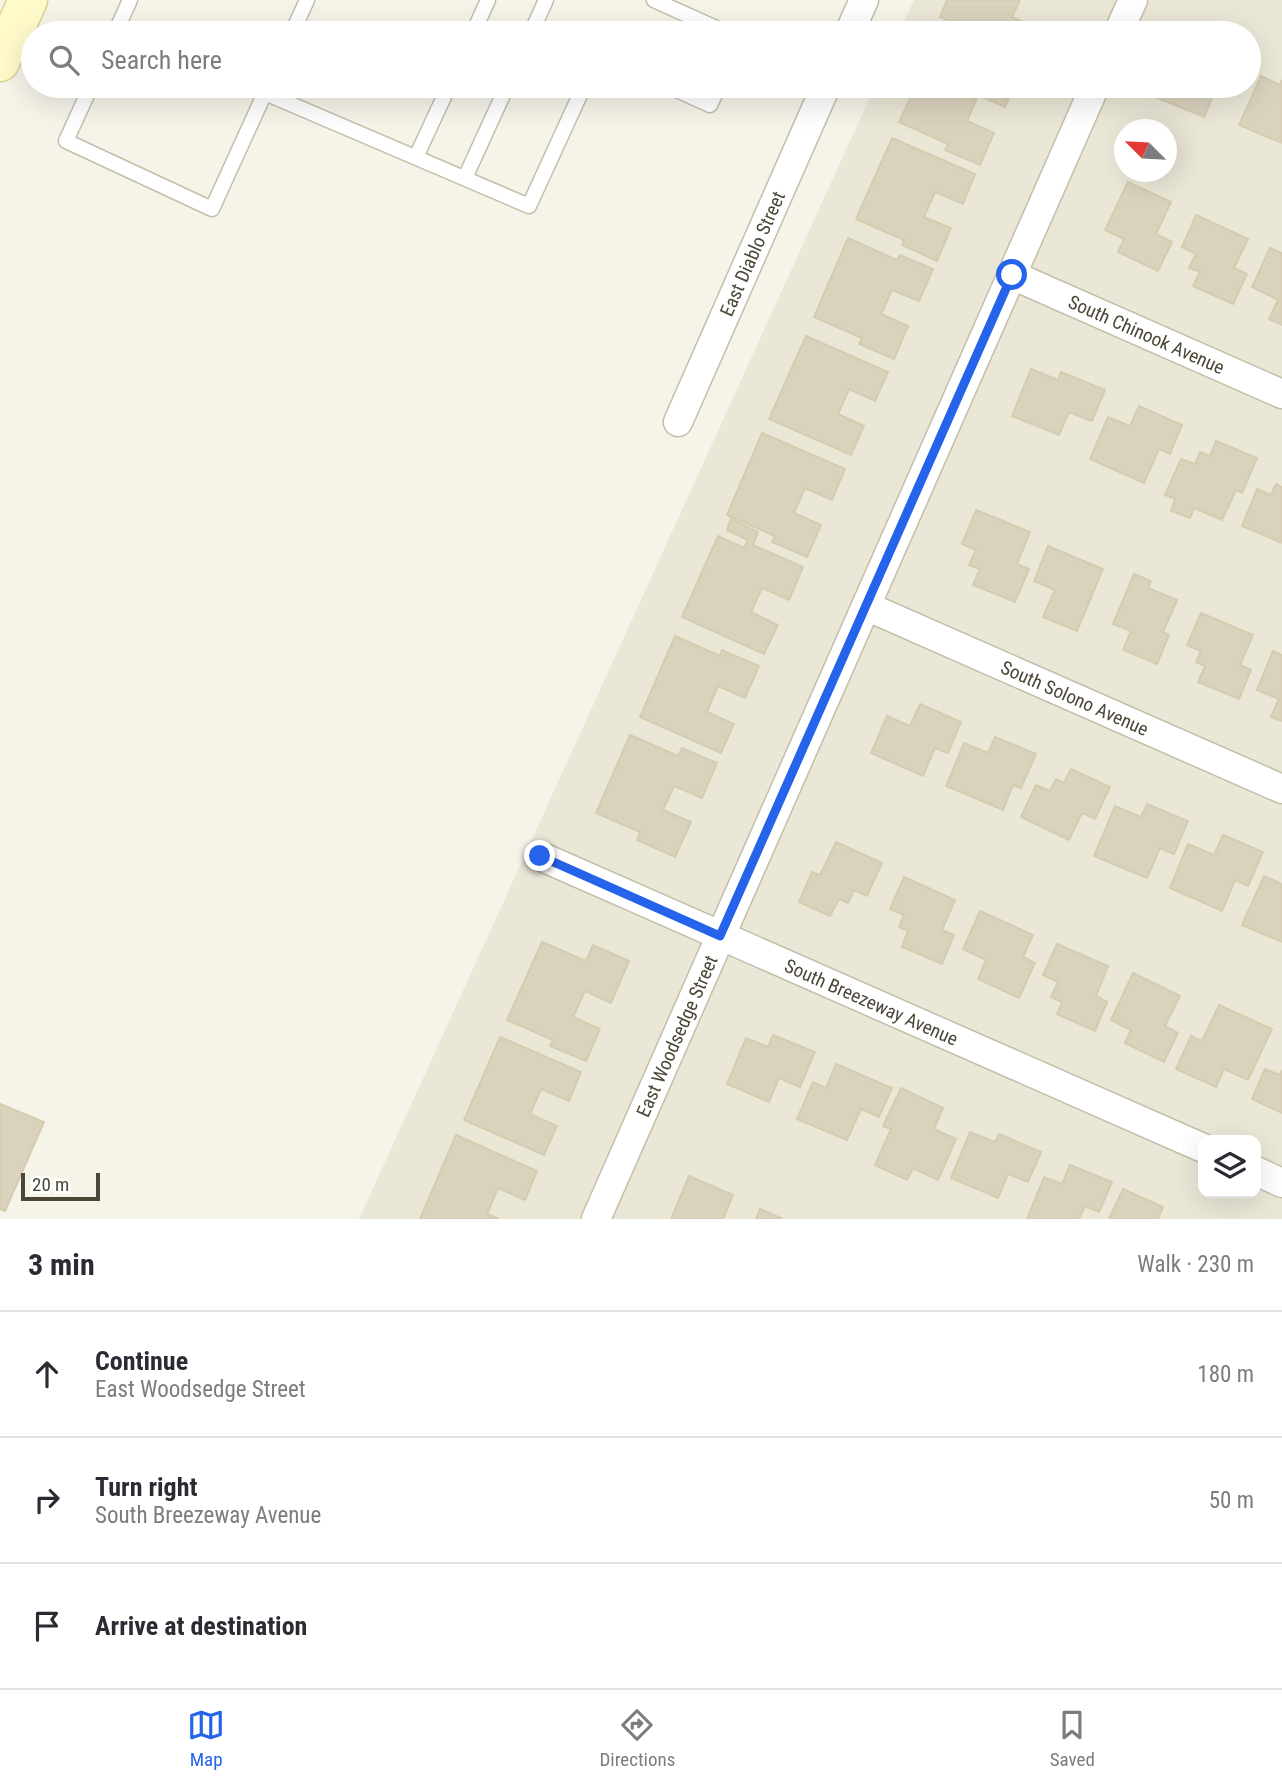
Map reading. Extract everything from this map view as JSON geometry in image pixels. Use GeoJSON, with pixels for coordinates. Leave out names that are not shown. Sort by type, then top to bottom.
{"type":"FeatureCollection","features":[{"type":"Feature","properties":{"kind":"main road"},"geometry":{"type":"LineString","coordinates":[[0,62],[28,0]]}},
{"type":"Feature","properties":{"kind":"street"},"geometry":{"type":"LineString","coordinates":[[854,21],[864,0]]}},
{"type":"Feature","properties":{"kind":"street"},"geometry":{"type":"LineString","coordinates":[[1123,21],[1133,0]]}},
{"type":"Feature","properties":{"kind":"street","name":"East Diablo Street"},"geometry":{"type":"LineString","coordinates":[[678,422],[821,98]]}},
{"type":"Feature","properties":{"kind":"street","name":"East Woodsedge Street"},"geometry":{"type":"LineString","coordinates":[[596,1219],[1090,98]]}},
{"type":"Feature","properties":{"kind":"street","name":"South Chinook Avenue"},"geometry":{"type":"LineString","coordinates":[[1012,275],[1282,394]]}},
{"type":"Feature","properties":{"kind":"street","name":"South Solono Avenue"},"geometry":{"type":"LineString","coordinates":[[866,606],[1282,789]]}},
{"type":"Feature","properties":{"kind":"street","name":"South Breezeway Avenue"},"geometry":{"type":"LineString","coordinates":[[540,856],[1198,1146]]}},
{"type":"Feature","properties":{"kind":"street"},"geometry":{"type":"LineString","coordinates":[[1261,1173],[1282,1183]]}},
{"type":"Feature","properties":{"kind":"lane"},"geometry":{"type":"LineString","coordinates":[[120,21],[130,0]]}},
{"type":"Feature","properties":{"kind":"lane"},"geometry":{"type":"LineString","coordinates":[[297,21],[307,0]]}},
{"type":"Feature","properties":{"kind":"lane"},"geometry":{"type":"LineString","coordinates":[[478,21],[488,0]]}},
{"type":"Feature","properties":{"kind":"lane"},"geometry":{"type":"LineString","coordinates":[[536,21],[546,0]]}},
{"type":"Feature","properties":{"kind":"lane"},"geometry":{"type":"LineString","coordinates":[[654,0],[700,21]]}},
{"type":"Feature","properties":{"kind":"lane"},"geometry":{"type":"LineString","coordinates":[[86,98],[66,141],[212,209],[263,98]]}},
{"type":"Feature","properties":{"kind":"lane"},"geometry":{"type":"LineString","coordinates":[[287,98],[528,206],[578,98]]}},
{"type":"Feature","properties":{"kind":"lane"},"geometry":{"type":"LineString","coordinates":[[416,157],[443,98]]}},
{"type":"Feature","properties":{"kind":"lane"},"geometry":{"type":"LineString","coordinates":[[465,178],[502,98]]}},
{"type":"Feature","properties":{"kind":"lane"},"geometry":{"type":"LineString","coordinates":[[695,98],[710,105],[713,98]]}},
{"type":"Feature","properties":{"kind":"shaded area"},"geometry":{"type":"Polygon","coordinates":[[[914,0],[1282,0],[1282,1219],[359,1219],[870,98],[1261,98],[1261,21],[904,21],[914,0]]]}},
{"type":"Feature","properties":{"kind":"building"},"geometry":{"type":"Polygon","coordinates":[[[947,0],[1020,0],[1012,17],[1021,21],[950,21],[940,17],[947,0]]]}},
{"type":"Feature","properties":{"kind":"building"},"geometry":{"type":"Polygon","coordinates":[[[1261,76],[1280,85],[1282,80],[1282,143],[1239,125],[1251,98],[1261,98],[1261,76]]]}},
{"type":"Feature","properties":{"kind":"building"},"geometry":{"type":"Polygon","coordinates":[[[910,98],[977,98],[967,121],[994,133],[980,165],[945,150],[948,144],[899,122],[910,98]]]}},
{"type":"Feature","properties":{"kind":"building"},"geometry":{"type":"Polygon","coordinates":[[[985,98],[1009,98],[1005,107],[985,98]]]}},
{"type":"Feature","properties":{"kind":"building"},"geometry":{"type":"Polygon","coordinates":[[[1158,98],[1212,98],[1204,117],[1158,98]]]}},
{"type":"Feature","properties":{"kind":"building"},"geometry":{"type":"Polygon","coordinates":[[[892,138],[975,174],[963,204],[935,192],[924,217],[951,228],[937,261],[902,245],[904,240],[856,219],[892,138]]]}},
{"type":"Feature","properties":{"kind":"building"},"geometry":{"type":"Polygon","coordinates":[[[1128,182],[1171,202],[1156,234],[1172,242],[1158,271],[1118,252],[1124,239],[1105,230],[1128,182]]]}},
{"type":"Feature","properties":{"kind":"building"},"geometry":{"type":"Polygon","coordinates":[[[1196,215],[1248,239],[1234,268],[1247,274],[1233,304],[1193,286],[1200,272],[1189,268],[1196,254],[1182,247],[1196,215]]]}},
{"type":"Feature","properties":{"kind":"building"},"geometry":{"type":"Polygon","coordinates":[[[848,238],[897,260],[900,255],[933,269],[919,301],[892,290],[881,314],[908,326],[894,359],[859,344],[862,338],[814,317],[848,238]]]}},
{"type":"Feature","properties":{"kind":"building"},"geometry":{"type":"Polygon","coordinates":[[[1270,248],[1282,253],[1282,325],[1269,319],[1278,300],[1252,287],[1270,248]]]}},
{"type":"Feature","properties":{"kind":"building"},"geometry":{"type":"Polygon","coordinates":[[[806,336],[888,372],[875,401],[849,389],[838,414],[864,426],[851,455],[769,419],[806,336]]]}},
{"type":"Feature","properties":{"kind":"building"},"geometry":{"type":"Polygon","coordinates":[[[1031,369],[1058,380],[1061,372],[1105,390],[1092,421],[1069,412],[1059,435],[1012,416],[1031,369]]]}},
{"type":"Feature","properties":{"kind":"building"},"geometry":{"type":"Polygon","coordinates":[[[1139,406],[1182,425],[1170,454],[1159,449],[1144,483],[1090,459],[1108,417],[1130,426],[1139,406]]]}},
{"type":"Feature","properties":{"kind":"building"},"geometry":{"type":"Polygon","coordinates":[[[762,433],[845,469],[832,500],[805,488],[794,513],[821,525],[807,557],[772,542],[775,536],[727,515],[762,433]]]}},
{"type":"Feature","properties":{"kind":"building"},"geometry":{"type":"Polygon","coordinates":[[[1216,441],[1257,458],[1242,493],[1236,490],[1222,520],[1194,508],[1190,518],[1171,511],[1175,499],[1165,495],[1181,459],[1195,464],[1200,452],[1210,456],[1216,441]]]}},
{"type":"Feature","properties":{"kind":"building"},"geometry":{"type":"Polygon","coordinates":[[[1276,484],[1282,487],[1282,543],[1242,526],[1257,489],[1271,495],[1276,484]]]}},
{"type":"Feature","properties":{"kind":"building"},"geometry":{"type":"Polygon","coordinates":[[[976,510],[1030,532],[1017,564],[1029,569],[1015,602],[973,585],[980,569],[969,565],[976,550],[962,544],[976,510]]]}},
{"type":"Feature","properties":{"kind":"building"},"geometry":{"type":"Polygon","coordinates":[[[731,519],[758,532],[753,545],[803,567],[789,600],[762,588],[751,612],[778,625],[764,654],[682,617],[718,536],[744,548],[748,540],[727,530],[731,519]]]}},
{"type":"Feature","properties":{"kind":"building"},"geometry":{"type":"Polygon","coordinates":[[[1048,546],[1103,569],[1077,631],[1043,617],[1055,590],[1034,581],[1048,546]]]}},
{"type":"Feature","properties":{"kind":"building"},"geometry":{"type":"Polygon","coordinates":[[[1134,574],[1151,581],[1148,588],[1177,600],[1163,632],[1169,635],[1157,664],[1123,650],[1131,631],[1113,624],[1134,574]]]}},
{"type":"Feature","properties":{"kind":"building"},"geometry":{"type":"Polygon","coordinates":[[[1201,613],[1253,635],[1240,665],[1251,670],[1239,699],[1198,682],[1205,666],[1196,662],[1201,651],[1187,645],[1201,613]]]}},
{"type":"Feature","properties":{"kind":"building"},"geometry":{"type":"Polygon","coordinates":[[[675,636],[720,656],[722,650],[759,666],[745,698],[718,686],[707,712],[734,724],[721,753],[640,717],[675,636]]]}},
{"type":"Feature","properties":{"kind":"building"},"geometry":{"type":"Polygon","coordinates":[[[1273,651],[1282,655],[1282,721],[1271,717],[1279,699],[1257,690],[1273,651]]]}},
{"type":"Feature","properties":{"kind":"building"},"geometry":{"type":"Polygon","coordinates":[[[920,704],[961,722],[948,753],[935,748],[923,776],[871,753],[887,716],[910,726],[920,704]]]}},
{"type":"Feature","properties":{"kind":"building"},"geometry":{"type":"Polygon","coordinates":[[[630,735],[678,756],[682,748],[717,763],[702,798],[674,786],[663,810],[691,822],[675,857],[637,840],[640,832],[596,813],[630,735]]]}},
{"type":"Feature","properties":{"kind":"building"},"geometry":{"type":"Polygon","coordinates":[[[995,737],[1036,754],[1021,788],[1013,785],[1003,810],[946,786],[964,743],[988,753],[995,737]]]}},
{"type":"Feature","properties":{"kind":"building"},"geometry":{"type":"Polygon","coordinates":[[[1071,769],[1110,787],[1095,819],[1082,813],[1069,840],[1021,817],[1036,785],[1050,791],[1056,779],[1064,783],[1071,769]]]}},
{"type":"Feature","properties":{"kind":"building"},"geometry":{"type":"Polygon","coordinates":[[[1147,804],[1188,821],[1174,854],[1160,848],[1147,878],[1094,856],[1115,806],[1141,817],[1147,804]]]}},
{"type":"Feature","properties":{"kind":"building"},"geometry":{"type":"Polygon","coordinates":[[[1223,835],[1263,852],[1248,886],[1235,880],[1222,911],[1170,888],[1188,844],[1214,855],[1223,835]]]}},
{"type":"Feature","properties":{"kind":"building"},"geometry":{"type":"Polygon","coordinates":[[[836,842],[882,863],[867,896],[854,890],[848,903],[839,899],[830,916],[799,902],[812,872],[820,875],[836,842]]]}},
{"type":"Feature","properties":{"kind":"building"},"geometry":{"type":"Polygon","coordinates":[[[1264,876],[1282,884],[1282,942],[1242,925],[1264,876]]]}},
{"type":"Feature","properties":{"kind":"building"},"geometry":{"type":"Polygon","coordinates":[[[904,877],[955,900],[942,930],[954,935],[942,964],[902,947],[908,931],[899,927],[904,915],[890,909],[904,877]]]}},
{"type":"Feature","properties":{"kind":"building"},"geometry":{"type":"Polygon","coordinates":[[[980,911],[1033,935],[1023,957],[1035,963],[1019,998],[978,979],[986,960],[963,949],[980,911]]]}},
{"type":"Feature","properties":{"kind":"building"},"geometry":{"type":"Polygon","coordinates":[[[542,942],[586,961],[593,945],[629,961],[611,1003],[585,991],[573,1017],[600,1029],[586,1061],[550,1046],[553,1040],[507,1020],[542,942]]]}},
{"type":"Feature","properties":{"kind":"building"},"geometry":{"type":"Polygon","coordinates":[[[1057,944],[1108,966],[1096,996],[1107,1002],[1095,1031],[1057,1014],[1062,1002],[1051,997],[1058,982],[1043,975],[1057,944]]]}},
{"type":"Feature","properties":{"kind":"building"},"geometry":{"type":"Polygon","coordinates":[[[1133,973],[1180,996],[1165,1026],[1178,1033],[1164,1062],[1125,1043],[1131,1030],[1111,1020],[1133,973]]]}},
{"type":"Feature","properties":{"kind":"building"},"geometry":{"type":"Polygon","coordinates":[[[1219,1005],[1272,1029],[1248,1080],[1224,1069],[1216,1087],[1176,1069],[1191,1036],[1202,1041],[1219,1005]]]}},
{"type":"Feature","properties":{"kind":"building"},"geometry":{"type":"Polygon","coordinates":[[[773,1035],[815,1052],[800,1087],[779,1078],[769,1102],[727,1084],[746,1038],[768,1047],[773,1035]]]}},
{"type":"Feature","properties":{"kind":"building"},"geometry":{"type":"Polygon","coordinates":[[[500,1037],[581,1072],[569,1101],[541,1089],[530,1114],[557,1126],[544,1155],[464,1120],[500,1037]]]}},
{"type":"Feature","properties":{"kind":"building"},"geometry":{"type":"Polygon","coordinates":[[[836,1064],[892,1088],[879,1117],[861,1109],[847,1140],[797,1119],[813,1082],[826,1088],[836,1064]]]}},
{"type":"Feature","properties":{"kind":"building"},"geometry":{"type":"Polygon","coordinates":[[[1265,1069],[1280,1075],[1282,1070],[1282,1113],[1252,1099],[1265,1069]]]}},
{"type":"Feature","properties":{"kind":"building"},"geometry":{"type":"Polygon","coordinates":[[[901,1088],[943,1108],[934,1129],[956,1139],[938,1180],[913,1168],[907,1180],[875,1165],[891,1129],[883,1126],[901,1088]]]}},
{"type":"Feature","properties":{"kind":"building"},"geometry":{"type":"Polygon","coordinates":[[[0,1104],[44,1122],[5,1211],[0,1209],[0,1104]]]}},
{"type":"Feature","properties":{"kind":"building"},"geometry":{"type":"Polygon","coordinates":[[[970,1132],[995,1142],[999,1134],[1041,1152],[1028,1182],[1008,1174],[998,1198],[951,1178],[970,1132]]]}},
{"type":"Feature","properties":{"kind":"building"},"geometry":{"type":"Polygon","coordinates":[[[456,1135],[537,1171],[525,1200],[498,1188],[487,1214],[499,1219],[420,1219],[456,1135]]]}},
{"type":"Feature","properties":{"kind":"building"},"geometry":{"type":"Polygon","coordinates":[[[1070,1165],[1112,1182],[1099,1212],[1085,1206],[1079,1219],[1027,1219],[1044,1177],[1062,1184],[1070,1165]]]}},
{"type":"Feature","properties":{"kind":"building"},"geometry":{"type":"Polygon","coordinates":[[[689,1176],[733,1195],[723,1219],[671,1219],[689,1176]]]}},
{"type":"Feature","properties":{"kind":"building"},"geometry":{"type":"Polygon","coordinates":[[[1123,1189],[1163,1207],[1158,1219],[1109,1219],[1123,1189]]]}},
{"type":"Feature","properties":{"kind":"building"},"geometry":{"type":"Polygon","coordinates":[[[760,1209],[783,1219],[756,1219],[760,1209]]]}},
{"type":"Feature","properties":{"kind":"route"},"geometry":{"type":"LineString","coordinates":[[540,856],[720,936],[1012,275]]}}]}
